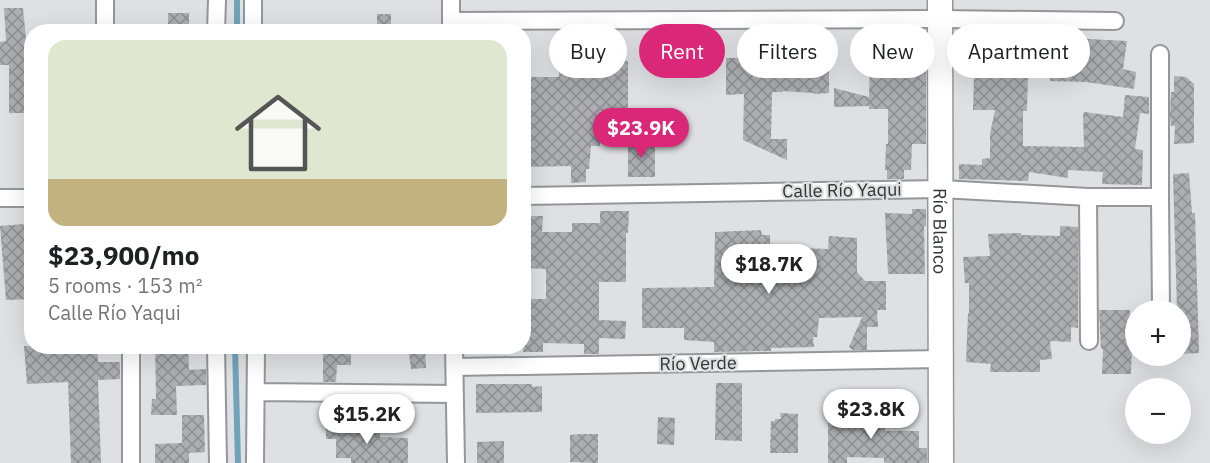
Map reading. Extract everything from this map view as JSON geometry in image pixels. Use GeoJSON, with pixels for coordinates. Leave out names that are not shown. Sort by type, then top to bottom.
{"type":"FeatureCollection","features":[{"type":"Feature","properties":{"kind":"street"},"geometry":{"type":"LineString","coordinates":[[105,0],[105,24]]}},
{"type":"Feature","properties":{"kind":"street"},"geometry":{"type":"LineString","coordinates":[[216,24],[217,0]]}},
{"type":"Feature","properties":{"kind":"street"},"geometry":{"type":"LineString","coordinates":[[253,0],[254,24]]}},
{"type":"Feature","properties":{"kind":"street"},"geometry":{"type":"LineString","coordinates":[[451,0],[451,24]]}},
{"type":"Feature","properties":{"kind":"street"},"geometry":{"type":"LineString","coordinates":[[512,24],[940,10],[1115,21]]}},
{"type":"Feature","properties":{"kind":"street","name":"Río Blanco"},"geometry":{"type":"LineString","coordinates":[[940,10],[941,463]]}},
{"type":"Feature","properties":{"kind":"street"},"geometry":{"type":"LineString","coordinates":[[1160,54],[1161,300]]}},
{"type":"Feature","properties":{"kind":"street","name":"Calle Río Yaqui"},"geometry":{"type":"LineString","coordinates":[[531,196],[941,189],[1088,197],[1160,197]]}},
{"type":"Feature","properties":{"kind":"street"},"geometry":{"type":"LineString","coordinates":[[1088,197],[1089,341]]}},
{"type":"Feature","properties":{"kind":"street"},"geometry":{"type":"LineString","coordinates":[[0,198],[24,198]]}},
{"type":"Feature","properties":{"kind":"street"},"geometry":{"type":"LineString","coordinates":[[131,354],[131,463]]}},
{"type":"Feature","properties":{"kind":"street"},"geometry":{"type":"LineString","coordinates":[[216,354],[218,463]]}},
{"type":"Feature","properties":{"kind":"street"},"geometry":{"type":"LineString","coordinates":[[255,463],[256,354]]}},
{"type":"Feature","properties":{"kind":"street"},"geometry":{"type":"LineString","coordinates":[[454,354],[456,463]]}},
{"type":"Feature","properties":{"kind":"street","name":"Río Verde"},"geometry":{"type":"LineString","coordinates":[[455,367],[941,359]]}},
{"type":"Feature","properties":{"kind":"street"},"geometry":{"type":"LineString","coordinates":[[256,392],[455,394]]}},
{"type":"Feature","properties":{"kind":"building"},"geometry":{"type":"Polygon","coordinates":[[[4,8],[23,8],[24,113],[9,113],[9,65],[0,65],[0,42],[6,41],[4,8]]]}},
{"type":"Feature","properties":{"kind":"building"},"geometry":{"type":"Polygon","coordinates":[[[168,13],[189,13],[189,24],[168,24],[168,13]]]}},
{"type":"Feature","properties":{"kind":"building"},"geometry":{"type":"Polygon","coordinates":[[[377,14],[391,14],[391,24],[377,24],[377,14]]]}},
{"type":"Feature","properties":{"kind":"building"},"geometry":{"type":"Polygon","coordinates":[[[1090,39],[1127,41],[1123,69],[1136,72],[1134,89],[1086,82],[1050,81],[1050,78],[1090,78],[1090,39]]]}},
{"type":"Feature","properties":{"kind":"building"},"geometry":{"type":"Polygon","coordinates":[[[726,58],[737,58],[737,78],[829,78],[829,93],[772,92],[771,139],[787,139],[787,160],[743,140],[744,94],[726,95],[726,58]]]}},
{"type":"Feature","properties":{"kind":"building"},"geometry":{"type":"Polygon","coordinates":[[[628,61],[628,111],[600,111],[600,146],[591,146],[586,182],[571,183],[571,166],[531,167],[531,77],[627,78],[628,61]]]}},
{"type":"Feature","properties":{"kind":"building"},"geometry":{"type":"Polygon","coordinates":[[[1174,76],[1186,77],[1194,84],[1194,143],[1174,144],[1175,126],[1171,126],[1170,116],[1174,76]]]}},
{"type":"Feature","properties":{"kind":"building"},"geometry":{"type":"Polygon","coordinates":[[[870,78],[926,78],[926,144],[912,144],[911,170],[904,170],[904,179],[887,179],[887,170],[885,170],[888,109],[869,109],[869,106],[834,107],[834,88],[869,97],[870,78]]]}},
{"type":"Feature","properties":{"kind":"building"},"geometry":{"type":"Polygon","coordinates":[[[974,78],[1028,78],[1027,111],[1023,111],[1023,146],[1084,147],[1084,112],[1123,117],[1125,95],[1149,97],[1149,114],[1140,113],[1135,149],[1143,150],[1142,185],[1102,184],[1103,172],[1068,170],[1068,178],[1029,172],[1028,181],[959,179],[959,164],[982,165],[982,159],[990,158],[990,134],[995,110],[973,110],[974,78]]]}},
{"type":"Feature","properties":{"kind":"building"},"geometry":{"type":"Polygon","coordinates":[[[628,139],[646,139],[646,147],[655,147],[655,177],[628,177],[628,139]]]}},
{"type":"Feature","properties":{"kind":"building"},"geometry":{"type":"Polygon","coordinates":[[[1189,173],[1192,213],[1195,213],[1199,353],[1191,353],[1191,300],[1177,300],[1173,174],[1189,173]]]}},
{"type":"Feature","properties":{"kind":"building"},"geometry":{"type":"Polygon","coordinates":[[[912,209],[926,209],[925,274],[888,274],[885,213],[912,214],[912,209]]]}},
{"type":"Feature","properties":{"kind":"building"},"geometry":{"type":"Polygon","coordinates":[[[600,211],[629,211],[628,233],[626,233],[626,282],[599,282],[599,320],[626,321],[625,339],[599,338],[599,354],[584,354],[584,344],[543,343],[543,352],[531,352],[531,299],[546,299],[546,269],[531,268],[531,216],[543,216],[542,232],[572,232],[572,223],[600,223],[600,211]]]}},
{"type":"Feature","properties":{"kind":"building"},"geometry":{"type":"Polygon","coordinates":[[[24,224],[24,299],[6,300],[0,226],[24,224]]]}},
{"type":"Feature","properties":{"kind":"building"},"geometry":{"type":"Polygon","coordinates":[[[1060,226],[1078,227],[1078,328],[1071,327],[1071,342],[1050,341],[1052,359],[1040,360],[1040,372],[990,372],[991,364],[966,362],[969,283],[965,283],[963,257],[990,256],[988,234],[1021,233],[1021,235],[1060,236],[1060,226]]]}},
{"type":"Feature","properties":{"kind":"building"},"geometry":{"type":"Polygon","coordinates":[[[761,230],[762,235],[770,235],[770,244],[798,244],[798,248],[828,249],[829,236],[857,238],[857,272],[865,281],[886,281],[886,310],[877,310],[878,327],[867,327],[867,350],[853,350],[849,347],[862,317],[819,318],[817,337],[813,337],[814,347],[771,348],[771,351],[714,352],[714,342],[684,340],[684,328],[642,328],[642,288],[714,287],[715,232],[761,230]]]}},
{"type":"Feature","properties":{"kind":"building"},"geometry":{"type":"Polygon","coordinates":[[[1099,310],[1125,310],[1125,366],[1131,366],[1131,374],[1102,374],[1103,349],[1101,349],[1099,310]]]}},
{"type":"Feature","properties":{"kind":"building"},"geometry":{"type":"Polygon","coordinates":[[[25,354],[98,354],[98,362],[120,362],[120,379],[98,380],[101,463],[71,463],[68,382],[27,384],[25,354]]]}},
{"type":"Feature","properties":{"kind":"building"},"geometry":{"type":"Polygon","coordinates":[[[155,354],[188,354],[189,370],[206,369],[206,385],[176,386],[177,415],[151,415],[152,399],[156,399],[155,354]]]}},
{"type":"Feature","properties":{"kind":"building"},"geometry":{"type":"Polygon","coordinates":[[[323,354],[351,354],[351,365],[337,365],[336,382],[323,382],[323,354]]]}},
{"type":"Feature","properties":{"kind":"building"},"geometry":{"type":"Polygon","coordinates":[[[409,354],[425,354],[426,368],[411,369],[409,354]]]}},
{"type":"Feature","properties":{"kind":"building"},"geometry":{"type":"Polygon","coordinates":[[[716,383],[742,383],[742,441],[715,440],[716,383]]]}},
{"type":"Feature","properties":{"kind":"building"},"geometry":{"type":"Polygon","coordinates":[[[476,384],[542,386],[542,412],[476,413],[476,384]]]}},
{"type":"Feature","properties":{"kind":"building"},"geometry":{"type":"Polygon","coordinates":[[[828,410],[861,414],[861,417],[885,417],[885,431],[919,431],[919,448],[927,448],[927,463],[884,463],[884,458],[847,457],[847,463],[828,463],[828,410]]]}},
{"type":"Feature","properties":{"kind":"building"},"geometry":{"type":"Polygon","coordinates":[[[780,413],[798,414],[798,453],[770,453],[771,421],[781,419],[780,413]]]}},
{"type":"Feature","properties":{"kind":"building"},"geometry":{"type":"Polygon","coordinates":[[[182,415],[204,415],[205,452],[189,453],[189,463],[155,463],[155,444],[182,443],[182,415]]]}},
{"type":"Feature","properties":{"kind":"building"},"geometry":{"type":"Polygon","coordinates":[[[658,417],[675,418],[674,445],[657,444],[658,417]]]}},
{"type":"Feature","properties":{"kind":"building"},"geometry":{"type":"Polygon","coordinates":[[[326,424],[347,424],[347,427],[380,427],[380,437],[408,438],[408,463],[351,463],[351,458],[336,458],[336,439],[326,439],[326,424]]]}},
{"type":"Feature","properties":{"kind":"building"},"geometry":{"type":"Polygon","coordinates":[[[598,434],[598,463],[570,462],[570,435],[598,434]]]}},
{"type":"Feature","properties":{"kind":"building"},"geometry":{"type":"Polygon","coordinates":[[[504,441],[504,463],[477,463],[477,442],[504,441]]]}},
{"type":"Feature","properties":{"kind":"waterway"},"geometry":{"type":"LineString","coordinates":[[237,0],[237,24]]}},
{"type":"Feature","properties":{"kind":"waterway"},"geometry":{"type":"LineString","coordinates":[[235,354],[238,463]]}}]}
